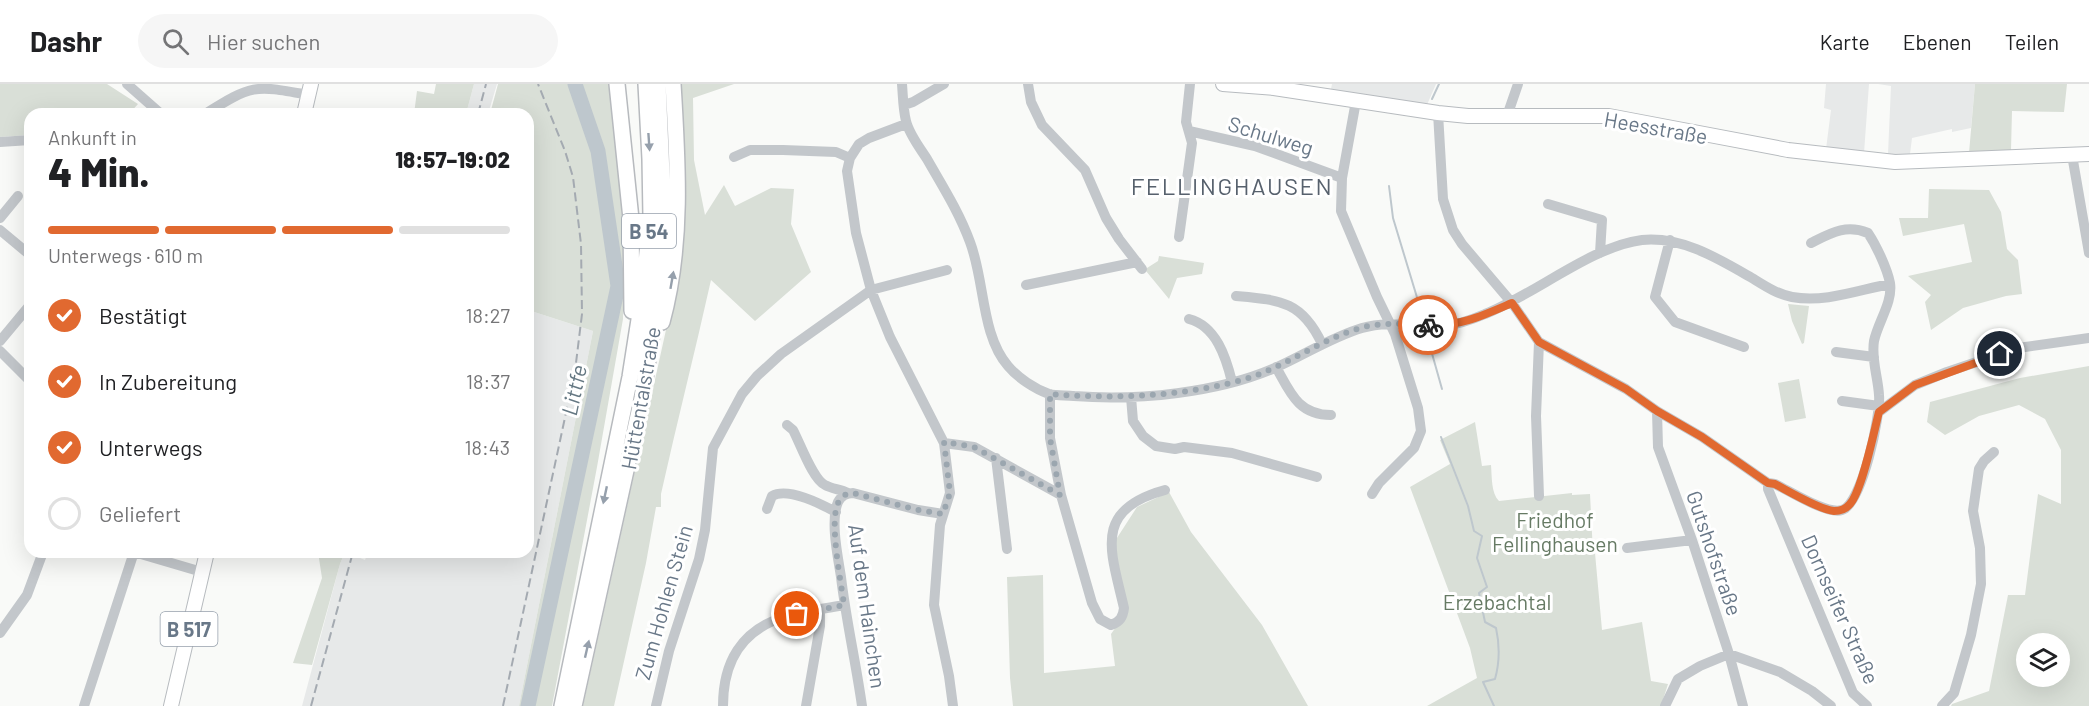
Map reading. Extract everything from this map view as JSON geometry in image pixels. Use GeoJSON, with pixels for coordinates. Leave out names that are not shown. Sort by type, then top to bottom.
{"type":"FeatureCollection","features":[{"type":"Feature","properties":{"kind":"highway"},"geometry":{"type":"LineString","coordinates":[[617,84],[631,219],[630,376]]}},
{"type":"Feature","properties":{"kind":"highway","name":"Hüttentalstraße"},"geometry":{"type":"LineString","coordinates":[[562,706],[630,376],[641,307],[651,217],[646,84]]}},
{"type":"Feature","properties":{"kind":"highway","name":"Hüttentalstraße"},"geometry":{"type":"LineString","coordinates":[[574,706],[642,398],[656,314],[663,220],[658,84]]}},
{"type":"Feature","properties":{"kind":"highway"},"geometry":{"type":"LineString","coordinates":[[642,398],[674,266],[677,227],[673,84]]}},
{"type":"Feature","properties":{"kind":"main road","name":"Heesstraße"},"geometry":{"type":"LineString","coordinates":[[1223,84],[1274,88],[1438,113],[1609,116],[1788,150],[1895,162],[2089,154]]}},
{"type":"Feature","properties":{"kind":"main road"},"geometry":{"type":"LineString","coordinates":[[305,108],[310,89]]}},
{"type":"Feature","properties":{"kind":"main road","name":"B 517"},"geometry":{"type":"LineString","coordinates":[[171,706],[206,558]]}},
{"type":"Feature","properties":{"kind":"street"},"geometry":{"type":"LineString","coordinates":[[127,84],[154,108]]}},
{"type":"Feature","properties":{"kind":"street"},"geometry":{"type":"LineString","coordinates":[[902,84],[906,124],[960,214],[978,263],[985,306],[997,350],[1008,367],[1017,375],[1027,383],[1050,394],[1131,397],[1193,390],[1232,382],[1276,367],[1363,327],[1389,323],[1440,326],[1465,322],[1512,303],[1600,253],[1641,240],[1670,240],[1726,263],[1773,291],[1788,296],[1807,299],[1846,295],[1890,284]]}},
{"type":"Feature","properties":{"kind":"street"},"geometry":{"type":"LineString","coordinates":[[904,105],[944,84]]}},
{"type":"Feature","properties":{"kind":"street"},"geometry":{"type":"LineString","coordinates":[[1026,285],[1139,266],[1110,225],[1085,170],[1042,125],[1031,102],[1028,84]]}},
{"type":"Feature","properties":{"kind":"street"},"geometry":{"type":"LineString","coordinates":[[1179,237],[1192,143],[1186,122],[1190,84]]}},
{"type":"Feature","properties":{"kind":"street"},"geometry":{"type":"LineString","coordinates":[[1507,116],[1518,84]]}},
{"type":"Feature","properties":{"kind":"street"},"geometry":{"type":"LineString","coordinates":[[214,108],[235,95],[257,87],[310,89]]}},
{"type":"Feature","properties":{"kind":"street"},"geometry":{"type":"LineString","coordinates":[[1356,101],[1342,178],[1341,211],[1395,334],[1418,408],[1421,431],[1413,448],[1379,483],[1372,494]]}},
{"type":"Feature","properties":{"kind":"street"},"geometry":{"type":"LineString","coordinates":[[1438,113],[1441,180],[1447,215],[1462,244],[1512,303],[1539,342],[1626,389],[1657,411],[1702,437],[1768,483],[1775,484],[1832,511],[1843,510],[1851,504],[1857,492],[1879,409],[1880,395],[1874,357],[1875,340],[1888,300],[1890,284],[1875,243],[1868,233],[1861,230],[1840,229],[1811,243]]}},
{"type":"Feature","properties":{"kind":"street"},"geometry":{"type":"LineString","coordinates":[[906,124],[859,144],[850,158],[847,171],[856,233],[871,290],[890,338],[944,442],[950,493],[940,525],[934,605],[953,706]]}},
{"type":"Feature","properties":{"kind":"street","name":"Schulweg"},"geometry":{"type":"LineString","coordinates":[[1189,131],[1256,146],[1342,178]]}},
{"type":"Feature","properties":{"kind":"street"},"geometry":{"type":"LineString","coordinates":[[0,142],[24,140]]}},
{"type":"Feature","properties":{"kind":"street"},"geometry":{"type":"LineString","coordinates":[[734,157],[750,150],[783,150],[836,152],[850,158]]}},
{"type":"Feature","properties":{"kind":"street"},"geometry":{"type":"LineString","coordinates":[[2072,155],[2089,253]]}},
{"type":"Feature","properties":{"kind":"street"},"geometry":{"type":"LineString","coordinates":[[0,218],[18,196]]}},
{"type":"Feature","properties":{"kind":"street"},"geometry":{"type":"LineString","coordinates":[[1548,204],[1602,220],[1600,253]]}},
{"type":"Feature","properties":{"kind":"street"},"geometry":{"type":"LineString","coordinates":[[0,230],[24,250]]}},
{"type":"Feature","properties":{"kind":"street"},"geometry":{"type":"LineString","coordinates":[[1670,240],[1655,297],[1675,322],[1744,347]]}},
{"type":"Feature","properties":{"kind":"street"},"geometry":{"type":"LineString","coordinates":[[871,290],[947,270]]}},
{"type":"Feature","properties":{"kind":"street","name":"Zum Hohlen Stein"},"geometry":{"type":"LineString","coordinates":[[656,706],[669,651],[699,559],[705,530],[711,460],[713,448],[719,436],[738,400],[757,376],[781,354],[871,290]]}},
{"type":"Feature","properties":{"kind":"street"},"geometry":{"type":"LineString","coordinates":[[1236,296],[1264,298],[1294,308],[1312,323],[1322,344]]}},
{"type":"Feature","properties":{"kind":"street"},"geometry":{"type":"LineString","coordinates":[[0,341],[4,328],[24,310]]}},
{"type":"Feature","properties":{"kind":"street"},"geometry":{"type":"LineString","coordinates":[[1189,319],[1203,325],[1214,337],[1227,362],[1232,382]]}},
{"type":"Feature","properties":{"kind":"street"},"geometry":{"type":"LineString","coordinates":[[1842,401],[1879,409],[1915,385],[1947,372],[2018,348],[2089,338]]}},
{"type":"Feature","properties":{"kind":"street"},"geometry":{"type":"LineString","coordinates":[[1539,342],[1536,416],[1539,496]]}},
{"type":"Feature","properties":{"kind":"street"},"geometry":{"type":"LineString","coordinates":[[0,351],[24,375]]}},
{"type":"Feature","properties":{"kind":"street"},"geometry":{"type":"LineString","coordinates":[[1836,352],[1874,357]]}},
{"type":"Feature","properties":{"kind":"street"},"geometry":{"type":"LineString","coordinates":[[1276,367],[1292,397],[1300,405],[1317,415],[1331,415]]}},
{"type":"Feature","properties":{"kind":"street"},"geometry":{"type":"LineString","coordinates":[[1050,394],[1050,438],[1060,495],[1092,603],[1100,619],[1111,625],[1118,623],[1124,608],[1112,554],[1111,534],[1116,522],[1132,503],[1165,490]]}},
{"type":"Feature","properties":{"kind":"street"},"geometry":{"type":"LineString","coordinates":[[1131,397],[1134,421],[1138,430],[1156,446],[1232,453],[1317,477]]}},
{"type":"Feature","properties":{"kind":"street","name":"Gutshofstraße"},"geometry":{"type":"LineString","coordinates":[[1657,411],[1658,447],[1692,540],[1743,706]]}},
{"type":"Feature","properties":{"kind":"street","name":"Auf dem Hainchen"},"geometry":{"type":"LineString","coordinates":[[787,425],[794,430],[816,477],[823,485],[918,510],[943,514]]}},
{"type":"Feature","properties":{"kind":"street"},"geometry":{"type":"LineString","coordinates":[[944,442],[974,447],[1060,495]]}},
{"type":"Feature","properties":{"kind":"street"},"geometry":{"type":"LineString","coordinates":[[1942,706],[1954,693],[1971,635],[1981,584],[1980,548],[1973,511],[1979,469],[1994,452]]}},
{"type":"Feature","properties":{"kind":"street"},"geometry":{"type":"LineString","coordinates":[[996,458],[1007,549]]}},
{"type":"Feature","properties":{"kind":"street","name":"Dornseifer Straße"},"geometry":{"type":"LineString","coordinates":[[1768,483],[1768,489],[1854,693],[1867,706]]}},
{"type":"Feature","properties":{"kind":"street","name":"Auf dem Hainchen"},"geometry":{"type":"LineString","coordinates":[[767,509],[772,496],[784,493],[812,501],[836,512]]}},
{"type":"Feature","properties":{"kind":"street","name":"Auf dem Hainchen"},"geometry":{"type":"LineString","coordinates":[[848,493],[838,502],[836,540],[844,605],[862,706]]}},
{"type":"Feature","properties":{"kind":"street"},"geometry":{"type":"LineString","coordinates":[[1627,548],[1692,540]]}},
{"type":"Feature","properties":{"kind":"street"},"geometry":{"type":"LineString","coordinates":[[0,633],[27,595],[42,558]]}},
{"type":"Feature","properties":{"kind":"street"},"geometry":{"type":"LineString","coordinates":[[84,706],[132,558]]}},
{"type":"Feature","properties":{"kind":"street"},"geometry":{"type":"LineString","coordinates":[[154,558],[202,572]]}},
{"type":"Feature","properties":{"kind":"street"},"geometry":{"type":"LineString","coordinates":[[723,706],[723,683],[730,663],[749,637],[767,624],[783,617],[844,605]]}},
{"type":"Feature","properties":{"kind":"street"},"geometry":{"type":"LineString","coordinates":[[806,706],[820,626],[820,610]]}},
{"type":"Feature","properties":{"kind":"street"},"geometry":{"type":"LineString","coordinates":[[1665,706],[1678,679],[1728,654],[1780,672],[1812,691],[1831,706]]}},
{"type":"Feature","properties":{"kind":"shaded area"},"geometry":{"type":"Polygon","coordinates":[[[474,84],[497,84],[490,108],[468,108],[474,84]]]}},
{"type":"Feature","properties":{"kind":"shaded area"},"geometry":{"type":"Polygon","coordinates":[[[1332,84],[1436,84],[1426,107],[1331,89],[1332,84]]]}},
{"type":"Feature","properties":{"kind":"shaded area"},"geometry":{"type":"Polygon","coordinates":[[[1826,84],[1869,84],[1864,153],[1826,149],[1831,110],[1824,108],[1826,84]]]}},
{"type":"Feature","properties":{"kind":"shaded area"},"geometry":{"type":"Polygon","coordinates":[[[1878,84],[1975,84],[1971,128],[1952,132],[1952,129],[1912,138],[1910,154],[1888,154],[1891,86],[1878,84]]]}},
{"type":"Feature","properties":{"kind":"shaded area"},"geometry":{"type":"Polygon","coordinates":[[[534,312],[593,331],[519,706],[302,706],[342,558],[365,560],[366,558],[534,558],[534,312]]]}},
{"type":"Feature","properties":{"kind":"green space"},"geometry":{"type":"Polygon","coordinates":[[[0,84],[107,84],[138,104],[134,108],[24,108],[24,135],[0,137],[0,84]]]}},
{"type":"Feature","properties":{"kind":"green space"},"geometry":{"type":"Polygon","coordinates":[[[436,84],[474,84],[468,108],[415,108],[417,91],[434,94],[436,84]]]}},
{"type":"Feature","properties":{"kind":"green space"},"geometry":{"type":"Polygon","coordinates":[[[498,84],[612,84],[624,242],[623,319],[552,706],[519,706],[593,331],[534,312],[534,108],[492,108],[498,84]]]}},
{"type":"Feature","properties":{"kind":"green space"},"geometry":{"type":"Polygon","coordinates":[[[679,84],[734,84],[693,98],[694,160],[705,215],[724,185],[735,206],[771,188],[794,189],[791,224],[811,272],[755,321],[711,280],[661,494],[661,507],[656,507],[614,706],[583,706],[677,280],[679,84]]]}},
{"type":"Feature","properties":{"kind":"green space"},"geometry":{"type":"Polygon","coordinates":[[[1975,84],[2067,84],[2064,112],[2012,111],[2011,150],[1969,153],[1975,84]]]}},
{"type":"Feature","properties":{"kind":"green space"},"geometry":{"type":"Polygon","coordinates":[[[1929,189],[1989,190],[2001,212],[2007,249],[2018,260],[2022,294],[1963,308],[1931,330],[1925,302],[1931,295],[1908,276],[1972,262],[1964,224],[1903,236],[1899,218],[1928,218],[1929,189]]]}},
{"type":"Feature","properties":{"kind":"green space"},"geometry":{"type":"Polygon","coordinates":[[[1159,256],[1204,263],[1202,274],[1177,278],[1169,299],[1146,271],[1158,261],[1159,256]]]}},
{"type":"Feature","properties":{"kind":"green space"},"geometry":{"type":"Polygon","coordinates":[[[1788,304],[1809,306],[1802,344],[1792,321],[1788,304]]]}},
{"type":"Feature","properties":{"kind":"green space"},"geometry":{"type":"Polygon","coordinates":[[[2089,366],[2089,706],[1951,706],[1989,691],[2008,595],[2025,595],[2038,494],[2061,504],[2061,450],[2045,419],[2019,405],[1979,416],[1945,435],[1927,422],[1930,402],[2020,378],[2089,366]]]}},
{"type":"Feature","properties":{"kind":"green space"},"geometry":{"type":"Polygon","coordinates":[[[1799,379],[1806,418],[1785,422],[1778,383],[1799,379]]]}},
{"type":"Feature","properties":{"kind":"green space"},"geometry":{"type":"Polygon","coordinates":[[[1475,422],[1482,466],[1491,465],[1493,489],[1499,501],[1572,493],[1572,495],[1590,494],[1593,553],[1595,553],[1602,630],[1642,622],[1651,681],[1668,684],[1661,706],[1427,706],[1477,678],[1470,648],[1410,487],[1450,464],[1440,440],[1475,422]]]}},
{"type":"Feature","properties":{"kind":"green space"},"geometry":{"type":"Polygon","coordinates":[[[1169,492],[1191,532],[1262,625],[1308,706],[1013,706],[1007,577],[1043,575],[1044,673],[1115,666],[1111,634],[1121,620],[1115,541],[1137,507],[1169,492]]]}},
{"type":"Feature","properties":{"kind":"green space"},"geometry":{"type":"Polygon","coordinates":[[[319,558],[342,558],[312,665],[293,663],[322,578],[319,558]]]}},
{"type":"Feature","properties":{"kind":"waterway","name":"Littfe"},"geometry":{"type":"LineString","coordinates":[[528,706],[618,286],[598,151],[575,84]]}},
{"type":"Feature","properties":{"kind":"waterway"},"geometry":{"type":"LineString","coordinates":[[1432,99],[1439,84]]}},
{"type":"Feature","properties":{"kind":"waterway"},"geometry":{"type":"LineString","coordinates":[[1389,186],[1393,218],[1419,304]]}},
{"type":"Feature","properties":{"kind":"waterway"},"geometry":{"type":"LineString","coordinates":[[1431,350],[1442,389]]}},
{"type":"Feature","properties":{"kind":"waterway"},"geometry":{"type":"LineString","coordinates":[[1441,437],[1468,506],[1474,531],[1482,536],[1477,558],[1487,587],[1479,593],[1485,622],[1496,628],[1499,654],[1495,679],[1483,682],[1494,706]]}},
{"type":"Feature","properties":{"kind":"railway"},"geometry":{"type":"LineString","coordinates":[[480,108],[486,84]]}},
{"type":"Feature","properties":{"kind":"railway"},"geometry":{"type":"LineString","coordinates":[[503,706],[575,371],[582,314],[581,244],[573,177],[538,84]]}},
{"type":"Feature","properties":{"kind":"railway"},"geometry":{"type":"LineString","coordinates":[[311,706],[351,558]]}},
{"type":"Feature","properties":{"kind":"way so far"},"geometry":{"type":"LineString","coordinates":[[797,614],[844,605],[836,540],[836,512],[838,502],[848,493],[943,514],[950,493],[944,442],[974,447],[1060,495],[1050,438],[1050,394],[1131,397],[1193,390],[1242,380],[1363,327],[1389,323],[1428,325]]}},
{"type":"Feature","properties":{"kind":"district","name":"FELLINGHAUSEN"},"geometry":{"type":"Point","coordinates":[1232,185]}},
{"type":"Feature","properties":{"kind":"route"},"geometry":{"type":"LineString","coordinates":[[1428,325],[1440,326],[1465,322],[1512,303],[1522,321],[1539,342],[1626,389],[1657,411],[1702,437],[1768,483],[1775,484],[1832,511],[1843,510],[1851,504],[1857,492],[1879,412],[1915,385],[2000,354]]}},
{"type":"Feature","properties":{"kind":"park label","name":"Friedhof Fellinghausen"},"geometry":{"type":"Point","coordinates":[1555,531]}},
{"type":"Feature","properties":{"kind":"park label","name":"Erzebachtal"},"geometry":{"type":"Point","coordinates":[1497,601]}}]}
